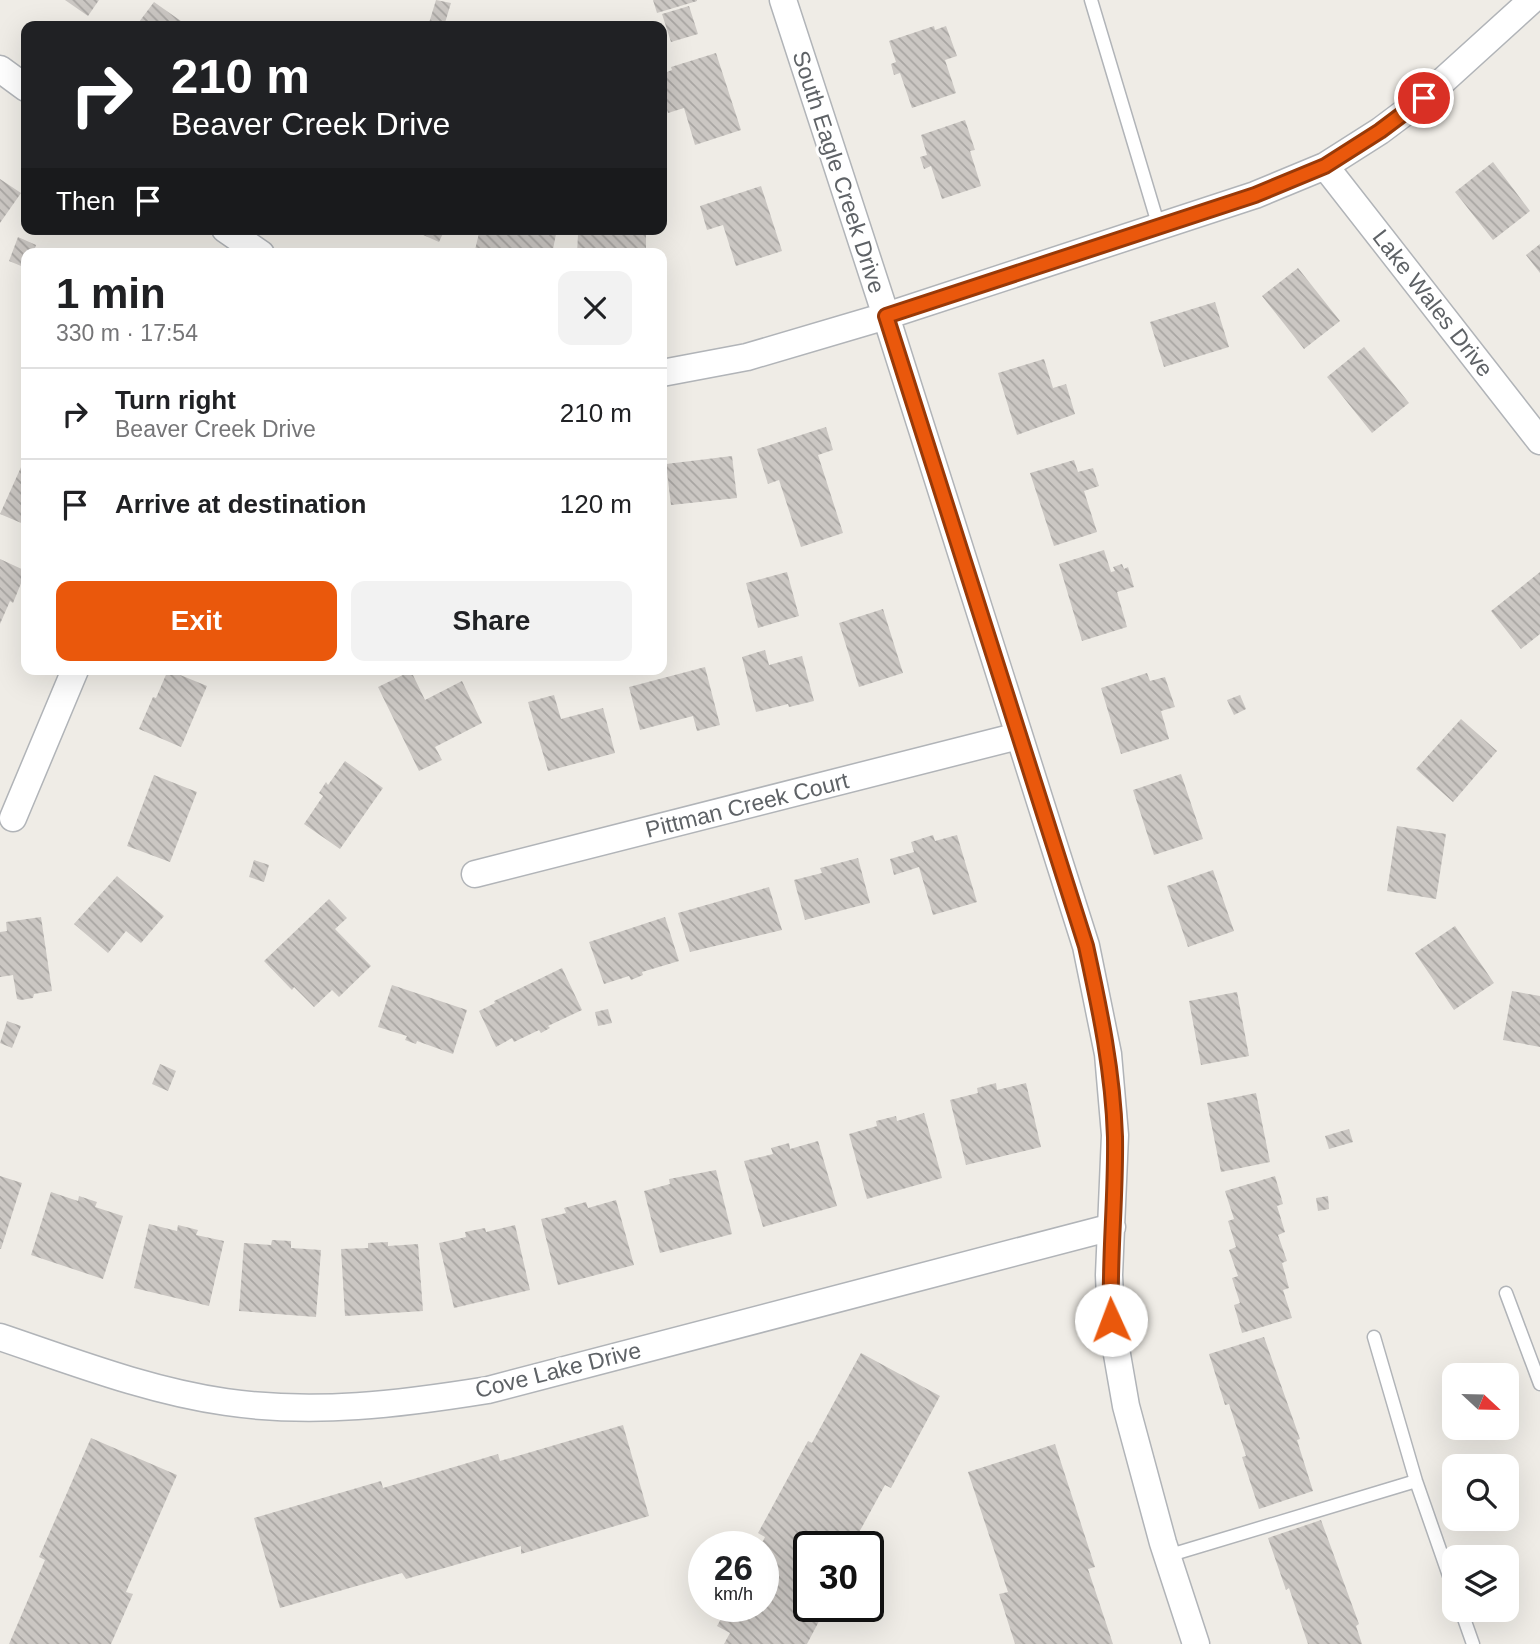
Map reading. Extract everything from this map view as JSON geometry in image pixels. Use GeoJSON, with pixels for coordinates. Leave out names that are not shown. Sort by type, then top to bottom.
{"type":"FeatureCollection","features":[{"type":"Feature","properties":{"kind":"street","name":"South Eagle Creek Drive"},"geometry":{"type":"LineString","coordinates":[[782,0],[886,316],[1086,946],[1103,1020],[1115,1135],[1111,1320],[1126,1406],[1167,1556],[1196,1644]]}},
{"type":"Feature","properties":{"kind":"street"},"geometry":{"type":"LineString","coordinates":[[667,372],[747,357],[886,316],[1159,228],[1255,195],[1325,166],[1380,131],[1424,98],[1532,0]]}},
{"type":"Feature","properties":{"kind":"street"},"geometry":{"type":"LineString","coordinates":[[0,69],[21,84]]}},
{"type":"Feature","properties":{"kind":"street","name":"Lake Wales Drive"},"geometry":{"type":"LineString","coordinates":[[1325,166],[1540,441]]}},
{"type":"Feature","properties":{"kind":"street"},"geometry":{"type":"LineString","coordinates":[[233,235],[249,248]]}},
{"type":"Feature","properties":{"kind":"street"},"geometry":{"type":"LineString","coordinates":[[13,818],[73,675]]}},
{"type":"Feature","properties":{"kind":"street","name":"Pittman Creek Court"},"geometry":{"type":"LineString","coordinates":[[475,874],[1018,736]]}},
{"type":"Feature","properties":{"kind":"street","name":"Cove Lake Drive"},"geometry":{"type":"LineString","coordinates":[[0,1337],[124,1379],[226,1402],[302,1409],[404,1403],[488,1390],[1112,1227]]}},
{"type":"Feature","properties":{"kind":"lane"},"geometry":{"type":"LineString","coordinates":[[1091,0],[1159,228]]}},
{"type":"Feature","properties":{"kind":"lane"},"geometry":{"type":"LineString","coordinates":[[1506,1293],[1539,1377]]}},
{"type":"Feature","properties":{"kind":"lane"},"geometry":{"type":"LineString","coordinates":[[1374,1337],[1416,1481],[1442,1556]]}},
{"type":"Feature","properties":{"kind":"lane"},"geometry":{"type":"LineString","coordinates":[[1167,1556],[1416,1481]]}},
{"type":"Feature","properties":{"kind":"lane"},"geometry":{"type":"LineString","coordinates":[[1465,1622],[1473,1644]]}},
{"type":"Feature","properties":{"kind":"building"},"geometry":{"type":"Polygon","coordinates":[[[65,0],[99,0],[88,16],[65,0]]]}},
{"type":"Feature","properties":{"kind":"building"},"geometry":{"type":"Polygon","coordinates":[[[436,0],[451,3],[446,21],[430,21],[436,0]]]}},
{"type":"Feature","properties":{"kind":"building"},"geometry":{"type":"Polygon","coordinates":[[[653,0],[697,0],[697,1],[657,13],[653,0]]]}},
{"type":"Feature","properties":{"kind":"building"},"geometry":{"type":"Polygon","coordinates":[[[154,2],[181,21],[140,21],[154,2]]]}},
{"type":"Feature","properties":{"kind":"building"},"geometry":{"type":"Polygon","coordinates":[[[689,6],[698,34],[671,42],[667,21],[664,21],[662,14],[689,6]]]}},
{"type":"Feature","properties":{"kind":"building"},"geometry":{"type":"Polygon","coordinates":[[[934,26],[935,30],[946,26],[957,56],[945,60],[956,93],[912,108],[900,73],[894,75],[891,64],[896,62],[889,41],[934,26]]]}},
{"type":"Feature","properties":{"kind":"building"},"geometry":{"type":"Polygon","coordinates":[[[716,53],[741,130],[695,145],[684,108],[668,113],[667,72],[672,70],[671,67],[716,53]]]}},
{"type":"Feature","properties":{"kind":"building"},"geometry":{"type":"Polygon","coordinates":[[[965,120],[975,150],[970,151],[981,186],[942,199],[931,166],[924,169],[920,157],[927,155],[921,135],[965,120]]]}},
{"type":"Feature","properties":{"kind":"building"},"geometry":{"type":"Polygon","coordinates":[[[1493,162],[1530,211],[1493,240],[1455,192],[1493,162]]]}},
{"type":"Feature","properties":{"kind":"building"},"geometry":{"type":"Polygon","coordinates":[[[0,179],[21,193],[0,223],[0,179]]]}},
{"type":"Feature","properties":{"kind":"building"},"geometry":{"type":"Polygon","coordinates":[[[761,186],[782,251],[736,266],[723,225],[707,230],[700,206],[761,186]]]}},
{"type":"Feature","properties":{"kind":"building"},"geometry":{"type":"Polygon","coordinates":[[[423,235],[442,235],[439,242],[423,235]]]}},
{"type":"Feature","properties":{"kind":"building"},"geometry":{"type":"Polygon","coordinates":[[[479,235],[556,235],[553,248],[475,248],[479,235]]]}},
{"type":"Feature","properties":{"kind":"building"},"geometry":{"type":"Polygon","coordinates":[[[578,235],[646,235],[646,248],[577,248],[578,235]]]}},
{"type":"Feature","properties":{"kind":"building"},"geometry":{"type":"Polygon","coordinates":[[[18,237],[36,245],[35,248],[21,248],[21,266],[9,261],[18,237]]]}},
{"type":"Feature","properties":{"kind":"building"},"geometry":{"type":"Polygon","coordinates":[[[1540,244],[1540,273],[1526,255],[1540,244]]]}},
{"type":"Feature","properties":{"kind":"building"},"geometry":{"type":"Polygon","coordinates":[[[1298,268],[1340,321],[1304,349],[1262,296],[1298,268]]]}},
{"type":"Feature","properties":{"kind":"building"},"geometry":{"type":"Polygon","coordinates":[[[1215,302],[1229,347],[1164,367],[1150,322],[1215,302]]]}},
{"type":"Feature","properties":{"kind":"building"},"geometry":{"type":"Polygon","coordinates":[[[1364,347],[1409,403],[1372,433],[1327,377],[1364,347]]]}},
{"type":"Feature","properties":{"kind":"building"},"geometry":{"type":"Polygon","coordinates":[[[1044,359],[1053,388],[1066,384],[1075,414],[1017,435],[998,373],[1044,359]]]}},
{"type":"Feature","properties":{"kind":"building"},"geometry":{"type":"Polygon","coordinates":[[[826,427],[833,450],[818,455],[843,533],[801,547],[779,480],[768,484],[757,449],[826,427]]]}},
{"type":"Feature","properties":{"kind":"building"},"geometry":{"type":"Polygon","coordinates":[[[732,456],[737,498],[671,505],[667,464],[732,456]]]}},
{"type":"Feature","properties":{"kind":"building"},"geometry":{"type":"Polygon","coordinates":[[[1074,460],[1078,472],[1093,468],[1099,486],[1084,491],[1097,532],[1054,546],[1030,473],[1074,460]]]}},
{"type":"Feature","properties":{"kind":"building"},"geometry":{"type":"Polygon","coordinates":[[[21,467],[21,523],[0,514],[21,467]]]}},
{"type":"Feature","properties":{"kind":"building"},"geometry":{"type":"Polygon","coordinates":[[[1104,550],[1111,572],[1115,571],[1113,567],[1122,564],[1124,569],[1128,567],[1134,587],[1117,592],[1127,627],[1082,641],[1059,564],[1104,550]]]}},
{"type":"Feature","properties":{"kind":"building"},"geometry":{"type":"Polygon","coordinates":[[[0,559],[21,569],[21,583],[0,624],[0,559]]]}},
{"type":"Feature","properties":{"kind":"building"},"geometry":{"type":"Polygon","coordinates":[[[787,572],[799,616],[758,628],[746,583],[787,572]]]}},
{"type":"Feature","properties":{"kind":"building"},"geometry":{"type":"Polygon","coordinates":[[[1540,572],[1540,634],[1521,649],[1491,611],[1540,572]]]}},
{"type":"Feature","properties":{"kind":"building"},"geometry":{"type":"Polygon","coordinates":[[[883,609],[903,673],[859,687],[839,623],[883,609]]]}},
{"type":"Feature","properties":{"kind":"building"},"geometry":{"type":"Polygon","coordinates":[[[765,650],[769,665],[802,656],[814,701],[756,712],[742,657],[765,650]]]}},
{"type":"Feature","properties":{"kind":"building"},"geometry":{"type":"Polygon","coordinates":[[[705,667],[720,725],[697,731],[693,716],[640,730],[629,687],[705,667]]]}},
{"type":"Feature","properties":{"kind":"building"},"geometry":{"type":"Polygon","coordinates":[[[1147,673],[1150,681],[1165,677],[1175,707],[1161,711],[1169,739],[1121,754],[1101,688],[1147,673]]]}},
{"type":"Feature","properties":{"kind":"building"},"geometry":{"type":"Polygon","coordinates":[[[166,675],[180,675],[207,686],[181,747],[139,729],[153,697],[156,698],[166,675]]]}},
{"type":"Feature","properties":{"kind":"building"},"geometry":{"type":"Polygon","coordinates":[[[403,675],[413,675],[425,700],[462,681],[482,723],[435,747],[442,760],[419,771],[378,687],[403,675]]]}},
{"type":"Feature","properties":{"kind":"building"},"geometry":{"type":"Polygon","coordinates":[[[554,695],[561,719],[603,708],[615,753],[548,771],[528,702],[554,695]]]}},
{"type":"Feature","properties":{"kind":"building"},"geometry":{"type":"Polygon","coordinates":[[[1240,695],[1246,709],[1234,715],[1227,700],[1240,695]]]}},
{"type":"Feature","properties":{"kind":"building"},"geometry":{"type":"Polygon","coordinates":[[[1461,719],[1497,751],[1453,802],[1416,769],[1461,719]]]}},
{"type":"Feature","properties":{"kind":"building"},"geometry":{"type":"Polygon","coordinates":[[[345,761],[383,788],[340,849],[304,824],[323,796],[319,793],[326,782],[328,785],[345,761]]]}},
{"type":"Feature","properties":{"kind":"building"},"geometry":{"type":"Polygon","coordinates":[[[1181,774],[1203,839],[1154,855],[1133,790],[1181,774]]]}},
{"type":"Feature","properties":{"kind":"building"},"geometry":{"type":"Polygon","coordinates":[[[154,775],[197,792],[170,862],[127,846],[154,775]]]}},
{"type":"Feature","properties":{"kind":"building"},"geometry":{"type":"Polygon","coordinates":[[[1397,826],[1446,834],[1436,899],[1387,891],[1397,826]]]}},
{"type":"Feature","properties":{"kind":"building"},"geometry":{"type":"Polygon","coordinates":[[[933,835],[935,841],[957,835],[977,902],[933,915],[919,867],[894,875],[890,859],[914,852],[911,842],[933,835]]]}},
{"type":"Feature","properties":{"kind":"building"},"geometry":{"type":"Polygon","coordinates":[[[858,858],[870,903],[805,920],[794,880],[822,873],[820,868],[858,858]]]}},
{"type":"Feature","properties":{"kind":"building"},"geometry":{"type":"Polygon","coordinates":[[[254,860],[269,865],[264,882],[249,877],[254,860]]]}},
{"type":"Feature","properties":{"kind":"building"},"geometry":{"type":"Polygon","coordinates":[[[1213,870],[1234,931],[1188,947],[1167,886],[1213,870]]]}},
{"type":"Feature","properties":{"kind":"building"},"geometry":{"type":"Polygon","coordinates":[[[117,876],[164,916],[141,943],[126,931],[108,953],[74,924],[117,876]]]}},
{"type":"Feature","properties":{"kind":"building"},"geometry":{"type":"Polygon","coordinates":[[[769,887],[782,930],[690,952],[678,913],[769,887]]]}},
{"type":"Feature","properties":{"kind":"building"},"geometry":{"type":"Polygon","coordinates":[[[329,899],[347,918],[335,929],[371,966],[339,997],[332,990],[314,1007],[294,987],[292,990],[264,961],[329,899]]]}},
{"type":"Feature","properties":{"kind":"building"},"geometry":{"type":"Polygon","coordinates":[[[41,917],[52,991],[34,994],[33,998],[17,999],[13,975],[0,977],[0,932],[7,931],[6,922],[41,917]]]}},
{"type":"Feature","properties":{"kind":"building"},"geometry":{"type":"Polygon","coordinates":[[[665,917],[679,961],[642,972],[643,975],[631,980],[629,976],[604,984],[589,942],[665,917]]]}},
{"type":"Feature","properties":{"kind":"building"},"geometry":{"type":"Polygon","coordinates":[[[1455,926],[1494,983],[1454,1010],[1415,953],[1455,926]]]}},
{"type":"Feature","properties":{"kind":"building"},"geometry":{"type":"Polygon","coordinates":[[[562,968],[582,1010],[548,1026],[550,1028],[541,1033],[539,1030],[514,1042],[512,1038],[496,1047],[479,1011],[562,968]]]}},
{"type":"Feature","properties":{"kind":"building"},"geometry":{"type":"Polygon","coordinates":[[[392,985],[467,1010],[453,1054],[417,1041],[416,1044],[405,1040],[407,1036],[378,1027],[392,985]]]}},
{"type":"Feature","properties":{"kind":"building"},"geometry":{"type":"Polygon","coordinates":[[[1512,991],[1540,996],[1540,1047],[1503,1040],[1512,991]]]}},
{"type":"Feature","properties":{"kind":"building"},"geometry":{"type":"Polygon","coordinates":[[[1237,992],[1249,1056],[1201,1065],[1189,1001],[1237,992]]]}},
{"type":"Feature","properties":{"kind":"building"},"geometry":{"type":"Polygon","coordinates":[[[608,1009],[612,1023],[598,1026],[595,1012],[608,1009]]]}},
{"type":"Feature","properties":{"kind":"building"},"geometry":{"type":"Polygon","coordinates":[[[7,1021],[21,1026],[12,1048],[0,1043],[7,1021]]]}},
{"type":"Feature","properties":{"kind":"building"},"geometry":{"type":"Polygon","coordinates":[[[160,1064],[176,1071],[168,1091],[152,1084],[160,1064]]]}},
{"type":"Feature","properties":{"kind":"building"},"geometry":{"type":"Polygon","coordinates":[[[996,1083],[997,1090],[1026,1083],[1041,1147],[966,1165],[950,1100],[978,1093],[977,1088],[996,1083]]]}},
{"type":"Feature","properties":{"kind":"building"},"geometry":{"type":"Polygon","coordinates":[[[1256,1093],[1270,1162],[1221,1172],[1207,1103],[1256,1093]]]}},
{"type":"Feature","properties":{"kind":"building"},"geometry":{"type":"Polygon","coordinates":[[[924,1113],[942,1178],[867,1199],[849,1134],[877,1126],[876,1121],[896,1116],[897,1121],[924,1113]]]}},
{"type":"Feature","properties":{"kind":"building"},"geometry":{"type":"Polygon","coordinates":[[[1349,1129],[1353,1142],[1329,1149],[1325,1136],[1349,1129]]]}},
{"type":"Feature","properties":{"kind":"building"},"geometry":{"type":"Polygon","coordinates":[[[818,1141],[837,1206],[763,1227],[744,1161],[773,1154],[771,1148],[789,1143],[790,1149],[818,1141]]]}},
{"type":"Feature","properties":{"kind":"building"},"geometry":{"type":"Polygon","coordinates":[[[716,1170],[732,1234],[660,1253],[644,1191],[670,1184],[669,1179],[716,1170]]]}},
{"type":"Feature","properties":{"kind":"building"},"geometry":{"type":"Polygon","coordinates":[[[0,1176],[22,1183],[1,1249],[0,1249],[0,1176]]]}},
{"type":"Feature","properties":{"kind":"building"},"geometry":{"type":"Polygon","coordinates":[[[1275,1176],[1283,1204],[1277,1206],[1285,1232],[1278,1235],[1287,1261],[1282,1263],[1289,1288],[1283,1290],[1292,1318],[1242,1333],[1234,1305],[1240,1303],[1232,1278],[1238,1276],[1229,1250],[1236,1247],[1228,1221],[1234,1219],[1225,1191],[1275,1176]]]}},
{"type":"Feature","properties":{"kind":"building"},"geometry":{"type":"Polygon","coordinates":[[[51,1192],[78,1201],[79,1196],[97,1202],[95,1207],[123,1216],[103,1279],[31,1255],[51,1192]]]}},
{"type":"Feature","properties":{"kind":"building"},"geometry":{"type":"Polygon","coordinates":[[[1328,1196],[1329,1209],[1318,1211],[1316,1198],[1328,1196]]]}},
{"type":"Feature","properties":{"kind":"building"},"geometry":{"type":"Polygon","coordinates":[[[616,1200],[634,1265],[558,1285],[541,1219],[566,1213],[564,1208],[586,1202],[588,1208],[616,1200]]]}},
{"type":"Feature","properties":{"kind":"building"},"geometry":{"type":"Polygon","coordinates":[[[149,1224],[177,1231],[178,1225],[198,1230],[196,1235],[224,1241],[209,1306],[134,1288],[149,1224]]]}},
{"type":"Feature","properties":{"kind":"building"},"geometry":{"type":"Polygon","coordinates":[[[515,1225],[530,1290],[454,1308],[439,1243],[466,1237],[465,1232],[485,1228],[486,1232],[515,1225]]]}},
{"type":"Feature","properties":{"kind":"building"},"geometry":{"type":"Polygon","coordinates":[[[272,1240],[291,1241],[291,1248],[321,1250],[316,1317],[239,1311],[244,1243],[271,1245],[272,1240]]]}},
{"type":"Feature","properties":{"kind":"building"},"geometry":{"type":"Polygon","coordinates":[[[388,1242],[388,1246],[418,1244],[423,1311],[345,1316],[341,1249],[368,1248],[368,1243],[388,1242]]]}},
{"type":"Feature","properties":{"kind":"building"},"geometry":{"type":"Polygon","coordinates":[[[1264,1337],[1300,1439],[1297,1440],[1313,1491],[1259,1509],[1242,1457],[1246,1456],[1229,1404],[1225,1405],[1209,1354],[1264,1337]]]}},
{"type":"Feature","properties":{"kind":"building"},"geometry":{"type":"Polygon","coordinates":[[[861,1353],[940,1396],[891,1488],[885,1485],[860,1531],[793,1531],[793,1622],[819,1622],[807,1644],[724,1644],[730,1633],[717,1626],[719,1622],[779,1622],[779,1531],[759,1531],[808,1441],[812,1443],[861,1353]]]}},
{"type":"Feature","properties":{"kind":"building"},"geometry":{"type":"Polygon","coordinates":[[[623,1425],[649,1516],[521,1554],[521,1546],[406,1579],[402,1573],[280,1608],[254,1518],[381,1481],[383,1488],[498,1454],[500,1461],[623,1425]]]}},
{"type":"Feature","properties":{"kind":"building"},"geometry":{"type":"Polygon","coordinates":[[[91,1438],[177,1475],[126,1592],[133,1594],[111,1644],[9,1644],[45,1560],[39,1557],[91,1438]]]}},
{"type":"Feature","properties":{"kind":"building"},"geometry":{"type":"Polygon","coordinates":[[[1055,1444],[1095,1567],[1088,1569],[1113,1644],[1015,1644],[999,1594],[1008,1592],[968,1472],[1055,1444]]]}},
{"type":"Feature","properties":{"kind":"building"},"geometry":{"type":"Polygon","coordinates":[[[1321,1520],[1359,1624],[1356,1626],[1362,1644],[1308,1644],[1268,1538],[1321,1520]]]}},
{"type":"Feature","properties":{"kind":"route"},"geometry":{"type":"LineString","coordinates":[[1111,1320],[1115,1135],[1103,1020],[1086,946],[886,316],[1255,195],[1325,166],[1380,131],[1424,98]]}}]}
